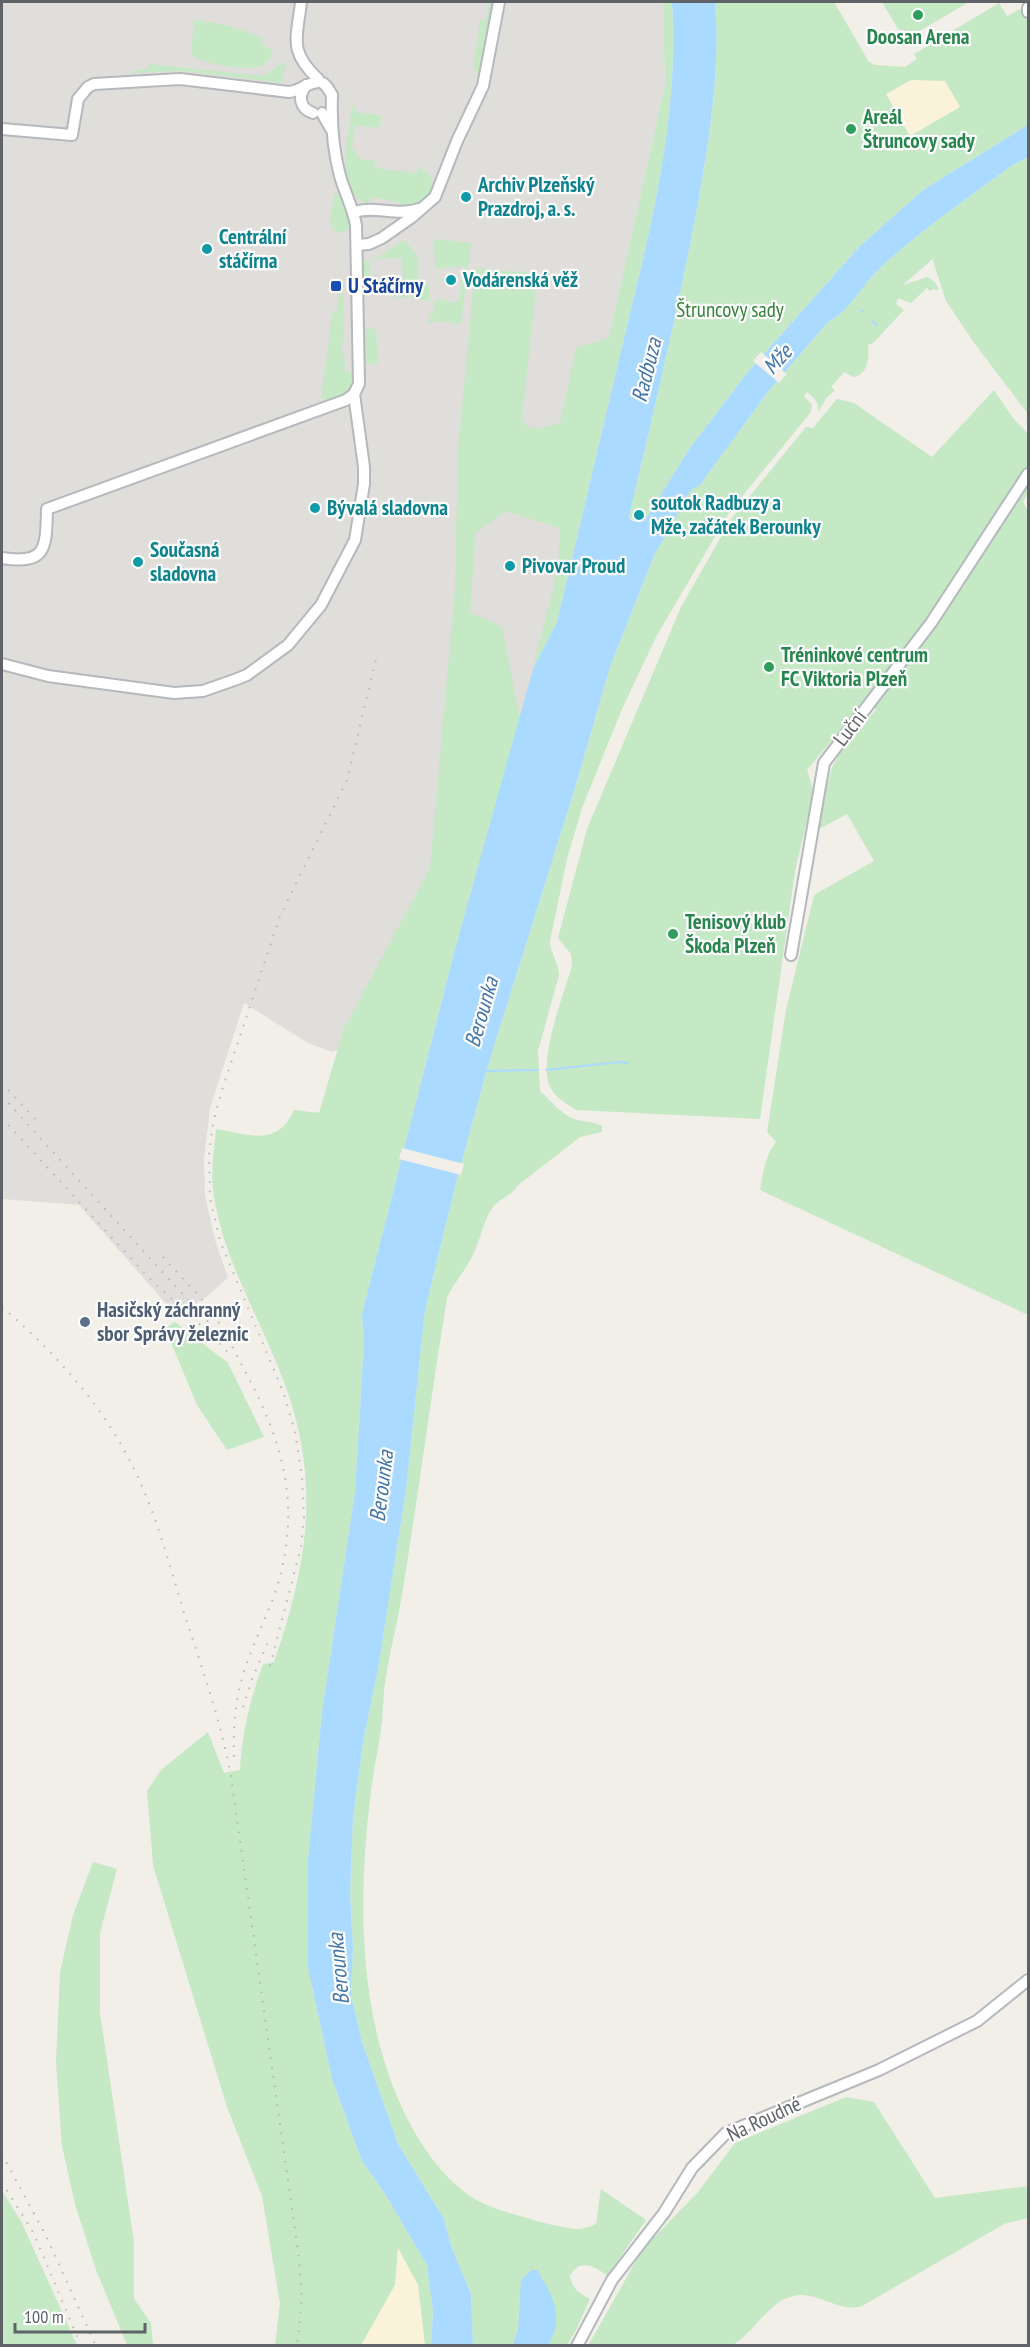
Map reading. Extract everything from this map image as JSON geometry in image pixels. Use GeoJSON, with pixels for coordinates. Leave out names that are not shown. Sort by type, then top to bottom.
{"type":"FeatureCollection","features":[{"type":"Feature","properties":{"kind":"street"},"geometry":{"type":"LineString","coordinates":[[302,2],[296,46],[309,70],[330,91],[334,141]]}},
{"type":"Feature","properties":{"kind":"street"},"geometry":{"type":"LineString","coordinates":[[357,245],[369,244],[382,238],[435,197],[483,86],[499,2]]}},
{"type":"Feature","properties":{"kind":"street"},"geometry":{"type":"LineString","coordinates":[[300,101],[300,95],[308,81],[309,70]]}},
{"type":"Feature","properties":{"kind":"street"},"geometry":{"type":"LineString","coordinates":[[2,129],[72,135],[78,99],[94,84],[107,82],[180,79],[289,92],[301,90],[319,81]]}},
{"type":"Feature","properties":{"kind":"street"},"geometry":{"type":"LineString","coordinates":[[2,558],[27,561],[35,557],[46,541],[47,509],[346,400],[354,394],[359,384],[357,245],[354,212],[341,179],[328,122],[318,113],[306,110],[297,96],[289,92]]}},
{"type":"Feature","properties":{"kind":"street"},"geometry":{"type":"LineString","coordinates":[[318,113],[326,110],[332,100]]}},
{"type":"Feature","properties":{"kind":"street"},"geometry":{"type":"LineString","coordinates":[[354,212],[367,209],[399,213],[423,207]]}},
{"type":"Feature","properties":{"kind":"street"},"geometry":{"type":"LineString","coordinates":[[2,664],[48,676],[174,693],[203,691],[247,675],[288,645],[321,605],[355,540],[364,484],[364,467],[354,394]]}},
{"type":"Feature","properties":{"kind":"street","name":"Luční"},"geometry":{"type":"LineString","coordinates":[[791,955],[824,764],[931,623],[1029,474]]}},
{"type":"Feature","properties":{"kind":"street","name":"Na Roudné"},"geometry":{"type":"LineString","coordinates":[[577,2346],[612,2280],[663,2213],[692,2168],[726,2133],[879,2070],[968,2026],[1029,1980]]}},
{"type":"Feature","properties":{"kind":"shaded area"},"geometry":{"type":"Polygon","coordinates":[[[2,2],[663,2],[665,85],[545,629],[475,880],[355,1042],[332,1052],[308,1043],[244,1003],[210,1108],[204,1159],[205,1195],[215,1240],[228,1278],[206,1297],[177,1316],[79,1205],[2,1199],[2,2]]]}},
{"type":"Feature","properties":{"kind":"green space"},"geometry":{"type":"Polygon","coordinates":[[[489,2],[492,2],[480,73],[477,76],[474,65],[480,20],[486,21],[489,2]]]}},
{"type":"Feature","properties":{"kind":"green space"},"geometry":{"type":"Polygon","coordinates":[[[663,2],[672,2],[671,89],[667,133],[652,219],[557,622],[533,669],[558,568],[560,528],[506,511],[476,532],[470,612],[502,627],[520,718],[454,953],[362,1314],[364,1343],[355,1492],[322,1712],[308,1859],[312,1986],[332,2079],[362,2161],[385,2194],[427,2265],[433,2311],[431,2345],[275,2345],[280,2304],[262,2196],[227,2107],[153,1865],[147,1791],[161,1770],[208,1732],[224,1773],[240,1770],[251,1703],[263,1664],[274,1662],[293,1598],[304,1537],[305,1474],[301,1442],[284,1382],[228,1252],[220,1225],[212,1180],[216,1129],[261,1136],[279,1130],[294,1110],[319,1113],[344,1028],[430,868],[455,589],[458,451],[475,268],[531,273],[536,287],[522,419],[527,427],[542,428],[560,423],[576,348],[609,338],[665,85],[663,2]]]}},
{"type":"Feature","properties":{"kind":"green space","name":"Štruncovy sady"},"geometry":{"type":"Polygon","coordinates":[[[715,2],[834,2],[869,62],[875,65],[905,67],[917,59],[914,54],[999,3],[1007,16],[1022,8],[1024,2],[1028,2],[1028,125],[923,190],[859,247],[747,373],[689,449],[647,517],[643,522],[637,523],[629,517],[680,294],[709,138],[715,83],[715,2]]]}},
{"type":"Feature","properties":{"kind":"green space","name":"Doosan Arena"},"geometry":{"type":"Polygon","coordinates":[[[882,2],[969,2],[916,33],[898,29],[882,2]]]}},
{"type":"Feature","properties":{"kind":"green space"},"geometry":{"type":"Polygon","coordinates":[[[194,20],[229,26],[254,35],[263,39],[261,43],[273,51],[265,64],[255,68],[225,66],[196,58],[191,54],[194,20]]]}},
{"type":"Feature","properties":{"kind":"green space"},"geometry":{"type":"Polygon","coordinates":[[[286,61],[282,83],[183,71],[132,73],[133,70],[148,69],[149,64],[263,76],[286,61]]]}},
{"type":"Feature","properties":{"kind":"green space"},"geometry":{"type":"Polygon","coordinates":[[[352,105],[356,106],[355,112],[381,115],[380,128],[355,125],[352,147],[360,159],[375,161],[375,168],[417,173],[418,167],[432,179],[430,192],[424,198],[408,207],[399,208],[399,202],[371,197],[369,204],[358,198],[351,188],[346,160],[352,105]]]}},
{"type":"Feature","properties":{"kind":"green space"},"geometry":{"type":"Polygon","coordinates":[[[1028,157],[1028,414],[946,301],[933,261],[935,257],[903,285],[927,277],[935,282],[939,290],[930,291],[927,288],[911,303],[898,298],[896,304],[904,310],[873,343],[868,345],[868,360],[865,369],[853,377],[844,372],[831,387],[835,390],[827,397],[819,411],[812,396],[807,392],[804,396],[812,405],[811,412],[730,511],[656,637],[622,709],[582,808],[567,859],[550,941],[559,975],[538,1051],[540,1091],[565,1114],[574,1119],[602,1126],[602,1132],[580,1137],[493,1207],[473,1256],[447,1298],[402,1595],[387,1673],[366,1833],[363,1921],[366,1965],[381,2051],[395,2092],[414,2131],[440,2169],[474,2198],[503,2211],[553,2225],[581,2229],[596,2224],[601,2189],[646,2220],[607,2276],[598,2269],[583,2265],[574,2270],[570,2276],[577,2290],[590,2299],[567,2345],[548,2345],[550,2343],[520,2294],[518,2328],[513,2345],[473,2345],[471,2294],[451,2246],[444,2219],[398,2144],[362,2042],[351,1995],[353,1947],[350,1894],[353,1818],[363,1742],[378,1669],[406,1490],[425,1310],[458,1175],[490,1059],[575,788],[610,667],[654,556],[691,490],[700,485],[767,393],[828,322],[842,312],[870,278],[908,243],[1011,166],[1028,157]]]}},
{"type":"Feature","properties":{"kind":"green space"},"geometry":{"type":"Polygon","coordinates":[[[338,193],[346,205],[350,220],[349,229],[341,233],[333,231],[330,222],[334,195],[338,193]]]}},
{"type":"Feature","properties":{"kind":"green space"},"geometry":{"type":"Polygon","coordinates":[[[433,239],[471,243],[461,324],[435,321],[429,325],[429,314],[434,314],[434,301],[443,299],[452,303],[459,300],[464,266],[436,269],[433,239]]]}},
{"type":"Feature","properties":{"kind":"green space"},"geometry":{"type":"Polygon","coordinates":[[[404,240],[417,254],[418,283],[429,284],[429,301],[410,297],[395,298],[394,284],[403,283],[402,258],[372,259],[404,240]]]}},
{"type":"Feature","properties":{"kind":"green space"},"geometry":{"type":"Polygon","coordinates":[[[369,260],[370,285],[365,285],[366,293],[362,290],[362,263],[369,260]]]}},
{"type":"Feature","properties":{"kind":"green space"},"geometry":{"type":"Polygon","coordinates":[[[342,272],[344,339],[341,347],[344,354],[345,371],[352,372],[353,379],[350,389],[325,402],[321,397],[333,310],[337,310],[342,272]]]}},
{"type":"Feature","properties":{"kind":"green space"},"geometry":{"type":"Polygon","coordinates":[[[373,328],[376,331],[378,364],[368,364],[364,361],[363,332],[373,328]]]}},
{"type":"Feature","properties":{"kind":"green space"},"geometry":{"type":"Polygon","coordinates":[[[994,390],[1013,418],[1028,434],[1028,492],[1023,502],[1028,512],[1028,1315],[760,1190],[767,1159],[776,1142],[767,1132],[786,1010],[814,895],[874,861],[847,814],[817,830],[831,770],[843,746],[876,710],[865,701],[807,770],[814,792],[795,871],[760,1119],[576,1110],[556,1095],[547,1077],[553,1028],[572,966],[571,954],[558,938],[587,829],[681,607],[731,519],[806,427],[813,428],[837,399],[854,403],[932,457],[994,390]]]}},
{"type":"Feature","properties":{"kind":"green space"},"geometry":{"type":"Polygon","coordinates":[[[175,1322],[228,1363],[264,1437],[227,1450],[197,1405],[165,1328],[175,1322]]]}},
{"type":"Feature","properties":{"kind":"green space"},"geometry":{"type":"Polygon","coordinates":[[[93,1862],[117,1869],[100,1933],[100,2013],[134,2242],[134,2299],[151,2323],[153,2345],[127,2345],[96,2270],[75,2204],[62,2146],[56,2062],[60,1972],[73,1915],[93,1862]]]}},
{"type":"Feature","properties":{"kind":"green space"},"geometry":{"type":"Polygon","coordinates":[[[846,2097],[874,2102],[935,2198],[1028,2186],[1028,2218],[1004,2224],[862,2306],[844,2307],[799,2295],[782,2300],[733,2345],[588,2346],[642,2250],[698,2192],[735,2143],[846,2097]]]}},
{"type":"Feature","properties":{"kind":"green space"},"geometry":{"type":"Polygon","coordinates":[[[2,2191],[21,2221],[77,2345],[2,2345],[2,2191]]]}},
{"type":"Feature","properties":{"kind":"sand"},"geometry":{"type":"Polygon","coordinates":[[[911,80],[945,81],[960,107],[910,136],[886,94],[911,80]]]}},
{"type":"Feature","properties":{"kind":"sand"},"geometry":{"type":"Polygon","coordinates":[[[398,2248],[418,2285],[425,2345],[361,2345],[395,2285],[398,2248]]]}},
{"type":"Feature","properties":{"kind":"water"},"geometry":{"type":"Polygon","coordinates":[[[672,2],[715,2],[715,83],[709,138],[695,219],[629,517],[632,521],[642,522],[647,517],[689,449],[747,373],[859,247],[923,190],[1028,125],[1028,157],[1011,166],[908,243],[870,278],[842,312],[828,322],[767,393],[700,485],[691,490],[654,556],[610,667],[575,788],[490,1059],[458,1175],[425,1310],[406,1490],[378,1669],[363,1742],[353,1818],[350,1894],[353,1947],[351,1995],[362,2042],[398,2144],[444,2219],[451,2246],[471,2294],[473,2345],[431,2345],[433,2311],[427,2265],[385,2194],[362,2161],[332,2079],[308,1967],[308,1859],[322,1712],[355,1492],[364,1343],[362,1314],[454,953],[533,669],[557,622],[652,219],[660,176],[671,89],[672,2]]]}},
{"type":"Feature","properties":{"kind":"water"},"geometry":{"type":"Polygon","coordinates":[[[531,2270],[537,2270],[548,2289],[555,2306],[556,2325],[548,2345],[513,2345],[518,2328],[521,2280],[531,2270]]]}},
{"type":"Feature","properties":{"kind":"pier"},"geometry":{"type":"Polygon","coordinates":[[[761,352],[787,374],[779,383],[753,361],[761,352]]]}},
{"type":"Feature","properties":{"kind":"pier"},"geometry":{"type":"Polygon","coordinates":[[[402,1148],[464,1164],[461,1175],[399,1159],[402,1148]]]}},
{"type":"Feature","properties":{"kind":"waterway"},"geometry":{"type":"LineString","coordinates":[[872,321],[877,325]]}},
{"type":"Feature","properties":{"kind":"waterway"},"geometry":{"type":"LineString","coordinates":[[546,1070],[628,1063]]}},
{"type":"Feature","properties":{"kind":"waterway"},"geometry":{"type":"LineString","coordinates":[[487,1071],[538,1070]]}},
{"type":"Feature","properties":{"kind":"railway"},"geometry":{"type":"LineString","coordinates":[[270,1666],[301,1547],[304,1518],[302,1477],[295,1432],[284,1394],[220,1241],[210,1198],[209,1154],[213,1123],[221,1093],[280,916],[347,780],[376,659]]}},
{"type":"Feature","properties":{"kind":"railway"},"geometry":{"type":"LineString","coordinates":[[2,1083],[35,1119]]}},
{"type":"Feature","properties":{"kind":"railway"},"geometry":{"type":"LineString","coordinates":[[2,1096],[210,1324]]}},
{"type":"Feature","properties":{"kind":"railway"},"geometry":{"type":"LineString","coordinates":[[2,1118],[151,1280],[216,1339],[232,1357]]}},
{"type":"Feature","properties":{"kind":"railway"},"geometry":{"type":"LineString","coordinates":[[163,1257],[214,1315],[258,1397],[278,1449],[288,1500],[285,1555],[278,1584],[239,1691],[235,1713],[234,1758]]}},
{"type":"Feature","properties":{"kind":"railway"},"geometry":{"type":"LineString","coordinates":[[2,1307],[44,1346],[82,1388],[99,1410],[129,1458],[160,1534],[217,1716],[231,1776],[299,2259],[302,2299],[297,2346]]}},
{"type":"Feature","properties":{"kind":"railway"},"geometry":{"type":"LineString","coordinates":[[243,1707],[270,1637]]}},
{"type":"Feature","properties":{"kind":"railway"},"geometry":{"type":"LineString","coordinates":[[2,2154],[46,2236],[96,2346]]}},
{"type":"Feature","properties":{"kind":"railway"},"geometry":{"type":"LineString","coordinates":[[2,2182],[34,2234],[81,2346]]}},
{"type":"Feature","properties":{"kind":"place","name":"Doosan Arena"},"geometry":{"type":"Point","coordinates":[918,15]}},
{"type":"Feature","properties":{"kind":"place","name":"Areál Štruncovy sady"},"geometry":{"type":"Point","coordinates":[851,129]}},
{"type":"Feature","properties":{"kind":"place","name":"Archiv Plzeňský Prazdroj, a. s."},"geometry":{"type":"Point","coordinates":[466,197]}},
{"type":"Feature","properties":{"kind":"place","name":"Centrální stáčírna"},"geometry":{"type":"Point","coordinates":[207,249]}},
{"type":"Feature","properties":{"kind":"place","name":"Vodárenská věž"},"geometry":{"type":"Point","coordinates":[451,280]}},
{"type":"Feature","properties":{"kind":"place","name":"U Stáčírny"},"geometry":{"type":"Point","coordinates":[336,286]}},
{"type":"Feature","properties":{"kind":"place","name":"Bývalá sladovna"},"geometry":{"type":"Point","coordinates":[315,508]}},
{"type":"Feature","properties":{"kind":"place","name":"soutok Radbuzy a Mže, začátek Berounky"},"geometry":{"type":"Point","coordinates":[639,515]}},
{"type":"Feature","properties":{"kind":"place","name":"Současná sladovna"},"geometry":{"type":"Point","coordinates":[138,562]}},
{"type":"Feature","properties":{"kind":"place","name":"Pivovar Proud"},"geometry":{"type":"Point","coordinates":[510,566]}},
{"type":"Feature","properties":{"kind":"place","name":"Tréninkové centrum FC Viktoria Plzeň"},"geometry":{"type":"Point","coordinates":[769,667]}},
{"type":"Feature","properties":{"kind":"place","name":"Tenisový klub Škoda Plzeň"},"geometry":{"type":"Point","coordinates":[673,934]}},
{"type":"Feature","properties":{"kind":"place","name":"Hasičský záchranný sbor Správy železnic"},"geometry":{"type":"Point","coordinates":[85,1322]}},
{"type":"Feature","properties":{"kind":"water label","name":"Mže"},"geometry":{"type":"Point","coordinates":[777,359]}},
{"type":"Feature","properties":{"kind":"water label","name":"Radbuza"},"geometry":{"type":"Point","coordinates":[646,370]}},
{"type":"Feature","properties":{"kind":"water label","name":"Berounka"},"geometry":{"type":"Point","coordinates":[481,1012]}},
{"type":"Feature","properties":{"kind":"water label","name":"Berounka"},"geometry":{"type":"Point","coordinates":[381,1486]}},
{"type":"Feature","properties":{"kind":"water label","name":"Berounka"},"geometry":{"type":"Point","coordinates":[338,1969]}}]}
